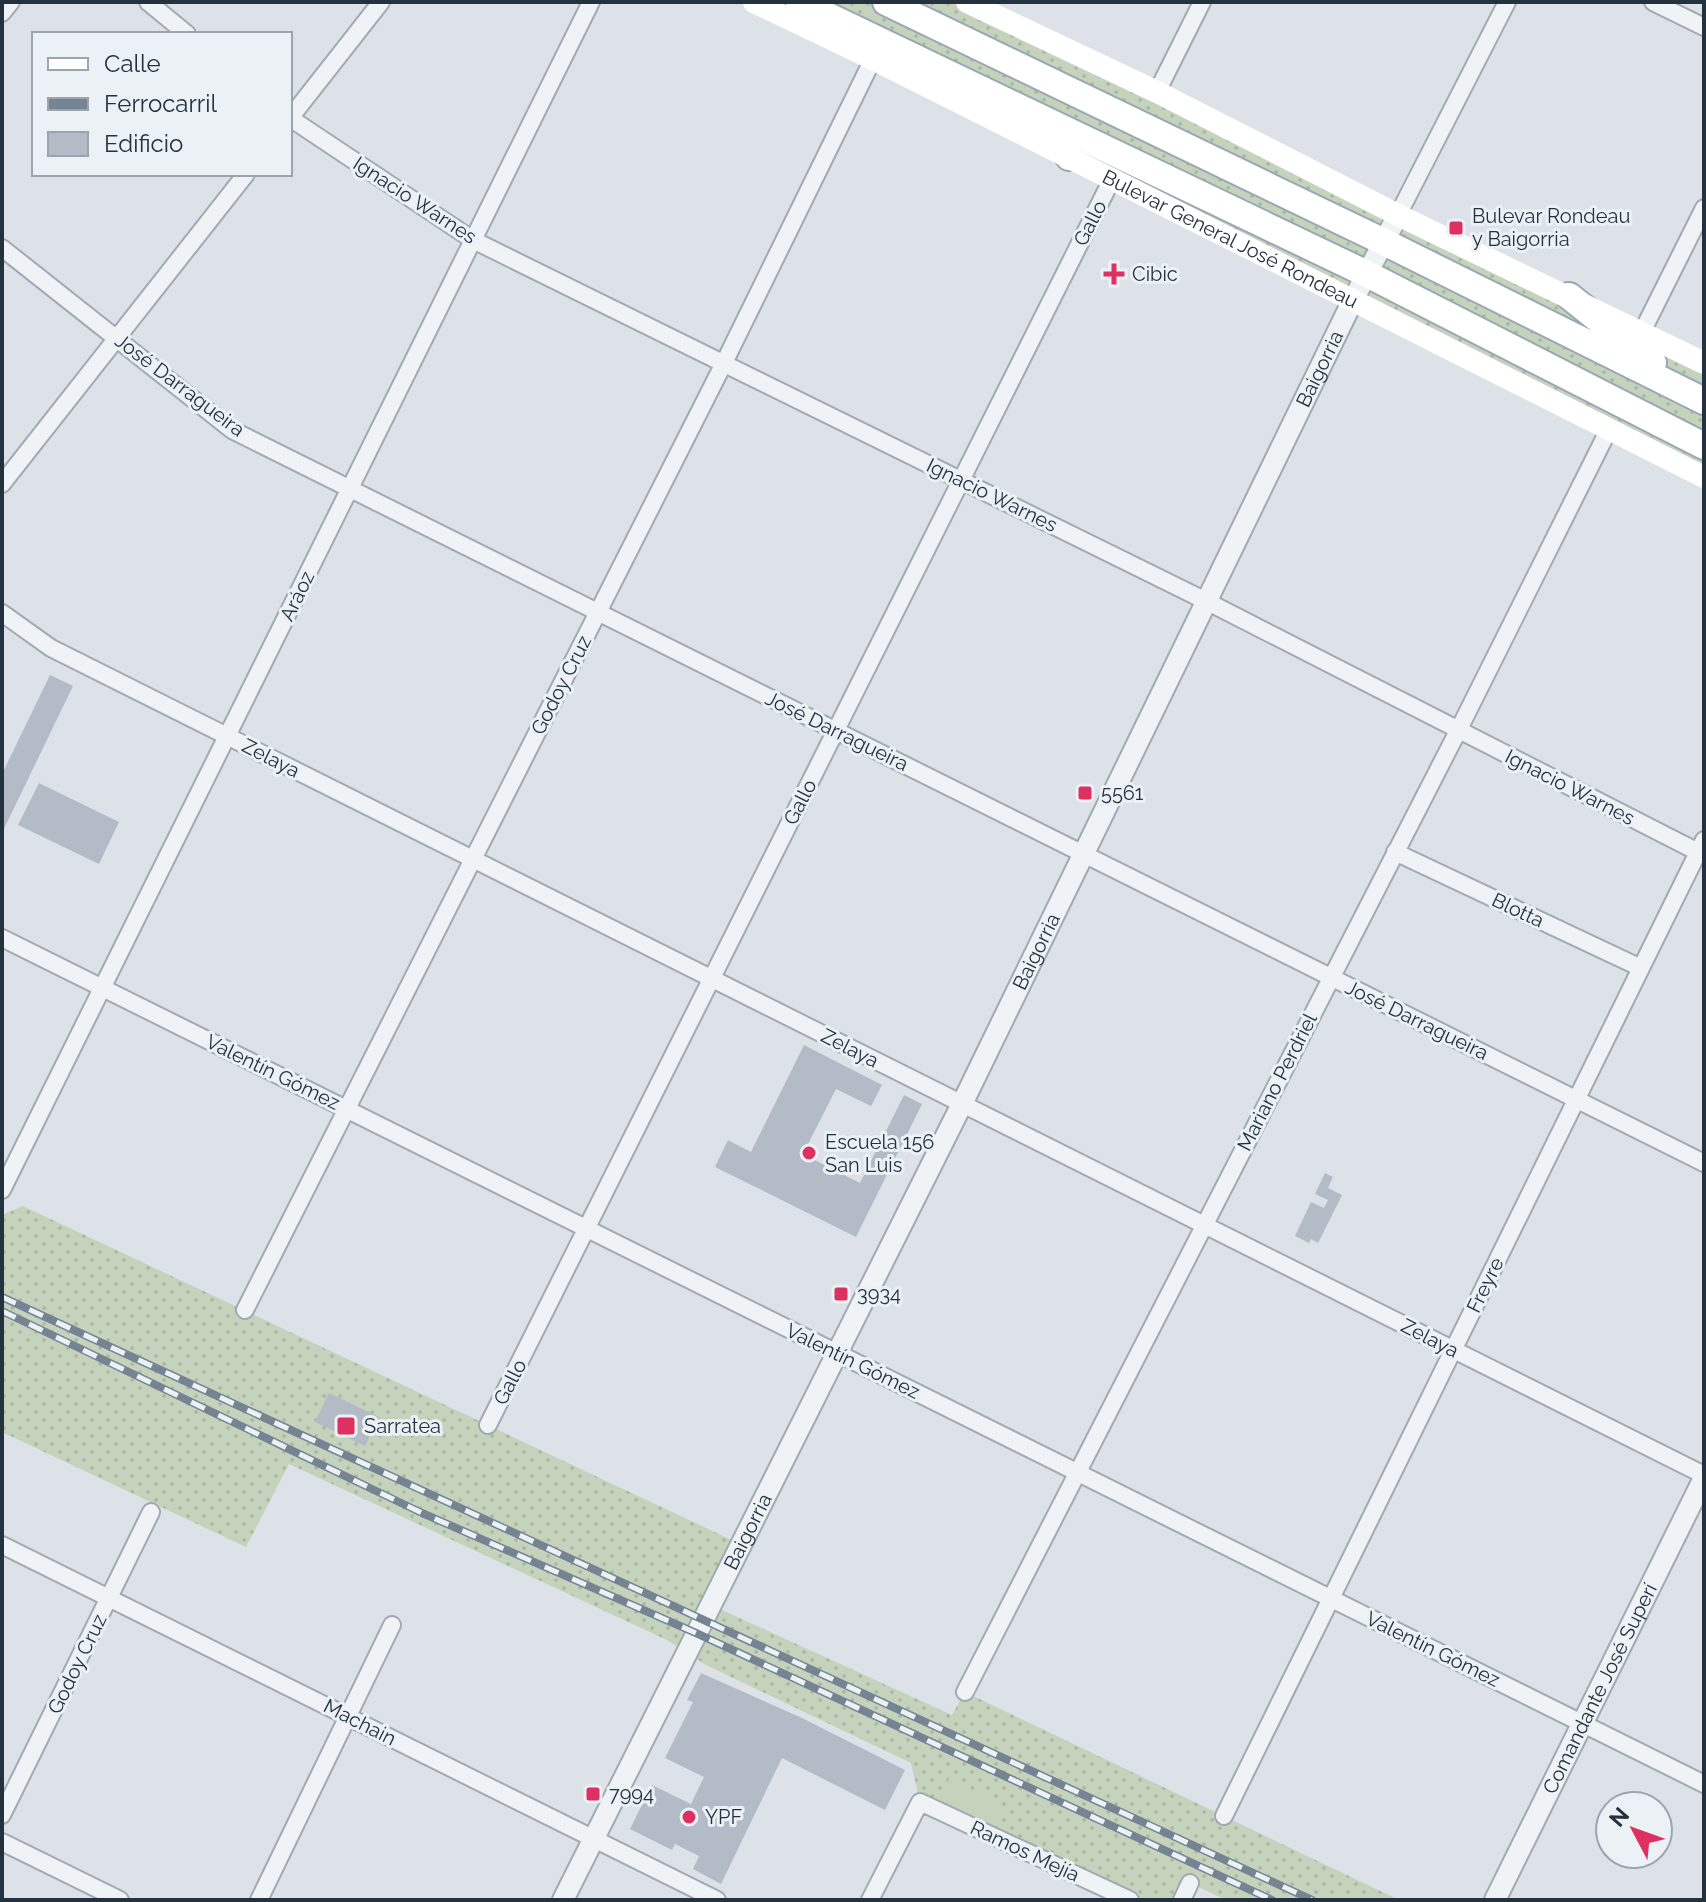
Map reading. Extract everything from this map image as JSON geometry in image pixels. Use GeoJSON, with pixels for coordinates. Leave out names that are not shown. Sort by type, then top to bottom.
{"type":"FeatureCollection","features":[{"type":"Feature","properties":{"kind":"main road","name":"Bulevar General José Rondeau"},"geometry":{"type":"LineString","coordinates":[[754,2],[1704,477]]}},
{"type":"Feature","properties":{"kind":"main road","name":"Bulevar General José Rondeau"},"geometry":{"type":"LineString","coordinates":[[799,2],[1367,274],[1704,446]]}},
{"type":"Feature","properties":{"kind":"main road"},"geometry":{"type":"LineString","coordinates":[[886,2],[1699,398]]}},
{"type":"Feature","properties":{"kind":"main road"},"geometry":{"type":"LineString","coordinates":[[967,2],[1157,92],[1398,215],[1704,363]]}},
{"type":"Feature","properties":{"kind":"main road"},"geometry":{"type":"LineString","coordinates":[[1040,117],[1069,157]]}},
{"type":"Feature","properties":{"kind":"main road"},"geometry":{"type":"LineString","coordinates":[[1569,296],[1699,398]]}},
{"type":"Feature","properties":{"kind":"street"},"geometry":{"type":"LineString","coordinates":[[2,13],[11,2]]}},
{"type":"Feature","properties":{"kind":"street"},"geometry":{"type":"LineString","coordinates":[[148,2],[185,32]]}},
{"type":"Feature","properties":{"kind":"street"},"geometry":{"type":"LineString","coordinates":[[292,115],[381,2]]}},
{"type":"Feature","properties":{"kind":"street","name":"Aráoz"},"geometry":{"type":"LineString","coordinates":[[2,1190],[591,2]]}},
{"type":"Feature","properties":{"kind":"street"},"geometry":{"type":"LineString","coordinates":[[1157,92],[1202,2]]}},
{"type":"Feature","properties":{"kind":"street","name":"Baigorria"},"geometry":{"type":"LineString","coordinates":[[563,1900],[835,1352],[962,1104],[1353,300],[1507,2]]}},
{"type":"Feature","properties":{"kind":"street"},"geometry":{"type":"LineString","coordinates":[[1653,2],[1704,27]]}},
{"type":"Feature","properties":{"kind":"street","name":"Godoy Cruz"},"geometry":{"type":"LineString","coordinates":[[245,1310],[724,363],[873,59]]}},
{"type":"Feature","properties":{"kind":"street","name":"Ignacio Warnes"},"geometry":{"type":"LineString","coordinates":[[292,119],[473,240],[1208,602],[1458,731],[1702,849]]}},
{"type":"Feature","properties":{"kind":"street"},"geometry":{"type":"LineString","coordinates":[[2,484],[244,176]]}},
{"type":"Feature","properties":{"kind":"street","name":"Gallo"},"geometry":{"type":"LineString","coordinates":[[488,1425],[1112,179]]}},
{"type":"Feature","properties":{"kind":"street"},"geometry":{"type":"LineString","coordinates":[[1642,332],[1704,208]]}},
{"type":"Feature","properties":{"kind":"street","name":"José Darragueira"},"geometry":{"type":"LineString","coordinates":[[2,248],[232,430],[1704,1163]]}},
{"type":"Feature","properties":{"kind":"street","name":"Mariano Perdriel"},"geometry":{"type":"LineString","coordinates":[[965,1692],[1458,731],[1609,429]]}},
{"type":"Feature","properties":{"kind":"street","name":"Zelaya"},"geometry":{"type":"LineString","coordinates":[[2,613],[51,648],[1704,1476]]}},
{"type":"Feature","properties":{"kind":"street","name":"Freyre"},"geometry":{"type":"LineString","coordinates":[[1224,1816],[1702,849]]}},
{"type":"Feature","properties":{"kind":"street","name":"Blotta"},"geometry":{"type":"LineString","coordinates":[[1395,852],[1641,968]]}},
{"type":"Feature","properties":{"kind":"street","name":"Valentín Gómez"},"geometry":{"type":"LineString","coordinates":[[2,938],[1704,1784]]}},
{"type":"Feature","properties":{"kind":"street","name":"Comandante José Superí"},"geometry":{"type":"LineString","coordinates":[[1495,1900],[1704,1476]]}},
{"type":"Feature","properties":{"kind":"street","name":"Godoy Cruz"},"geometry":{"type":"LineString","coordinates":[[2,1815],[151,1512]]}},
{"type":"Feature","properties":{"kind":"street","name":"Machain"},"geometry":{"type":"LineString","coordinates":[[2,1545],[717,1900]]}},
{"type":"Feature","properties":{"kind":"street"},"geometry":{"type":"LineString","coordinates":[[259,1900],[392,1625]]}},
{"type":"Feature","properties":{"kind":"street","name":"Ramos Mejía"},"geometry":{"type":"LineString","coordinates":[[870,1900],[920,1802],[1130,1900]]}},
{"type":"Feature","properties":{"kind":"street"},"geometry":{"type":"LineString","coordinates":[[2,1842],[120,1900]]}},
{"type":"Feature","properties":{"kind":"street"},"geometry":{"type":"LineString","coordinates":[[1182,1900],[1190,1883]]}},
{"type":"Feature","properties":{"kind":"green space"},"geometry":{"type":"Polygon","coordinates":[[[754,2],[967,2],[1704,363],[1704,477],[754,2]]]}},
{"type":"Feature","properties":{"kind":"green space"},"geometry":{"type":"Polygon","coordinates":[[[23,1206],[740,1544],[711,1605],[952,1715],[965,1692],[1399,1900],[1226,1900],[1190,1883],[1182,1900],[1130,1900],[920,1802],[911,1763],[706,1665],[667,1640],[289,1464],[246,1547],[2,1432],[2,1215],[23,1206]]]}},
{"type":"Feature","properties":{"kind":"green space"},"geometry":{"type":"Polygon","coordinates":[[[949,1779],[1002,1803],[991,1828],[938,1804],[949,1779]]]}},
{"type":"Feature","properties":{"kind":"building"},"geometry":{"type":"Polygon","coordinates":[[[50,675],[73,686],[2,833],[2,774],[50,675]]]}},
{"type":"Feature","properties":{"kind":"building"},"geometry":{"type":"Polygon","coordinates":[[[39,783],[119,822],[99,864],[18,825],[39,783]]]}},
{"type":"Feature","properties":{"kind":"building","name":"Escuela 156 San Luis"},"geometry":{"type":"Polygon","coordinates":[[[804,1045],[882,1085],[871,1106],[836,1089],[803,1154],[860,1183],[904,1095],[922,1104],[856,1237],[715,1167],[728,1140],[751,1152],[804,1045]]]}},
{"type":"Feature","properties":{"kind":"building"},"geometry":{"type":"Polygon","coordinates":[[[1325,1173],[1333,1177],[1328,1188],[1342,1195],[1318,1243],[1311,1239],[1309,1243],[1295,1236],[1311,1202],[1324,1208],[1328,1200],[1315,1194],[1325,1173]]]}},
{"type":"Feature","properties":{"kind":"building"},"geometry":{"type":"Polygon","coordinates":[[[329,1393],[379,1417],[365,1446],[315,1422],[329,1393]]]}},
{"type":"Feature","properties":{"kind":"building"},"geometry":{"type":"Polygon","coordinates":[[[701,1673],[802,1718],[905,1770],[885,1810],[782,1758],[721,1884],[693,1869],[699,1856],[675,1844],[672,1850],[630,1829],[652,1785],[691,1804],[704,1777],[665,1758],[693,1702],[687,1700],[701,1673]]]}},
{"type":"Feature","properties":{"kind":"railway"},"geometry":{"type":"LineString","coordinates":[[2,1297],[1312,1900]]}},
{"type":"Feature","properties":{"kind":"railway"},"geometry":{"type":"LineString","coordinates":[[2,1311],[422,1513],[696,1633],[1272,1900]]}},
{"type":"Feature","properties":{"kind":"place","name":"Bulevar Rondeau y Baigorria"},"geometry":{"type":"Point","coordinates":[1456,228]}},
{"type":"Feature","properties":{"kind":"place","name":"Cibic"},"geometry":{"type":"Point","coordinates":[1114,274]}},
{"type":"Feature","properties":{"kind":"place","name":"5561"},"geometry":{"type":"Point","coordinates":[1085,793]}},
{"type":"Feature","properties":{"kind":"place","name":"Escuela 156 San Luis"},"geometry":{"type":"Point","coordinates":[809,1153]}},
{"type":"Feature","properties":{"kind":"place","name":"3934"},"geometry":{"type":"Point","coordinates":[841,1294]}},
{"type":"Feature","properties":{"kind":"place","name":"Sarratea"},"geometry":{"type":"Point","coordinates":[346,1426]}},
{"type":"Feature","properties":{"kind":"place","name":"7994"},"geometry":{"type":"Point","coordinates":[593,1794]}},
{"type":"Feature","properties":{"kind":"place","name":"YPF"},"geometry":{"type":"Point","coordinates":[689,1817]}}]}
